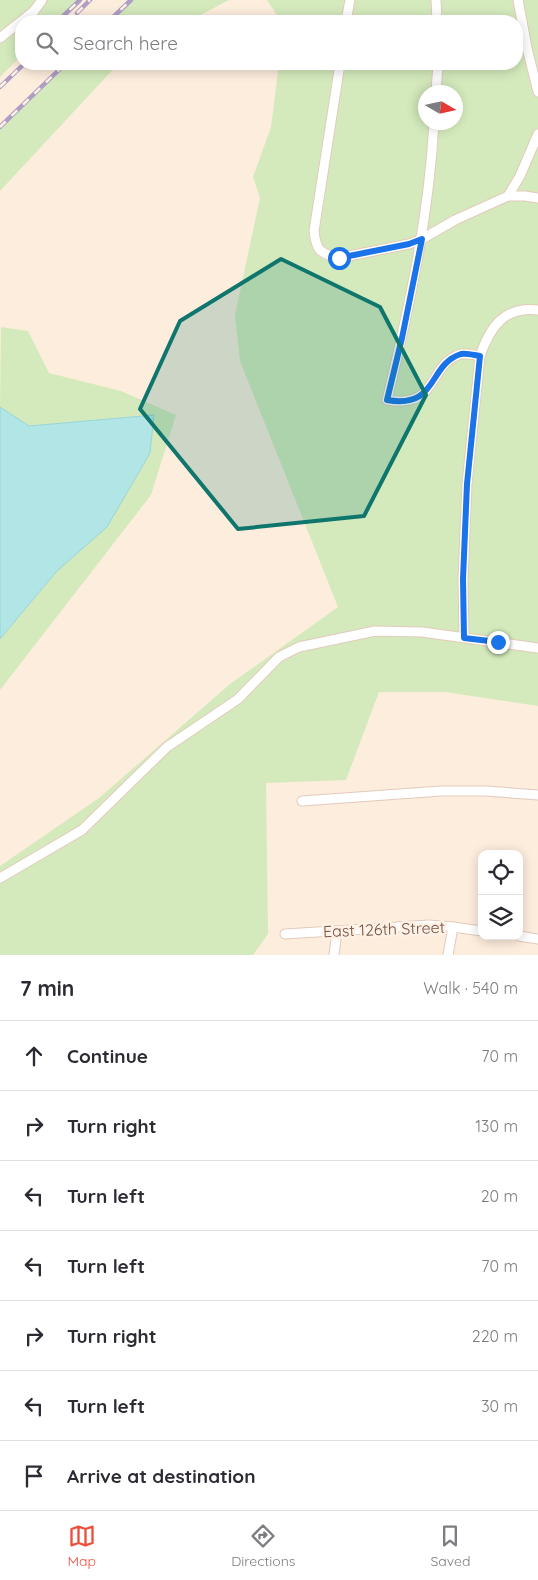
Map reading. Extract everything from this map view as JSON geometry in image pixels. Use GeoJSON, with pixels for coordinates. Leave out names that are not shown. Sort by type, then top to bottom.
{"type":"FeatureCollection","features":[{"type":"Feature","properties":{"kind":"street"},"geometry":{"type":"LineString","coordinates":[[29,15],[42,0]]}},
{"type":"Feature","properties":{"kind":"street"},"geometry":{"type":"LineString","coordinates":[[347,15],[350,0]]}},
{"type":"Feature","properties":{"kind":"street"},"geometry":{"type":"LineString","coordinates":[[436,0],[437,15]]}},
{"type":"Feature","properties":{"kind":"street"},"geometry":{"type":"LineString","coordinates":[[518,0],[521,15]]}},
{"type":"Feature","properties":{"kind":"street"},"geometry":{"type":"LineString","coordinates":[[0,38],[15,26]]}},
{"type":"Feature","properties":{"kind":"street"},"geometry":{"type":"LineString","coordinates":[[523,27],[538,92]]}},
{"type":"Feature","properties":{"kind":"street"},"geometry":{"type":"LineString","coordinates":[[339,70],[314,231],[315,246],[328,256],[339,258],[409,244],[422,239],[455,220],[508,196],[538,198]]}},
{"type":"Feature","properties":{"kind":"street"},"geometry":{"type":"LineString","coordinates":[[436,85],[438,70]]}},
{"type":"Feature","properties":{"kind":"street"},"geometry":{"type":"LineString","coordinates":[[434,130],[422,239],[387,400],[400,402],[414,399],[427,392],[446,362],[462,354],[480,356]]}},
{"type":"Feature","properties":{"kind":"street"},"geometry":{"type":"LineString","coordinates":[[508,196],[520,176],[538,134]]}},
{"type":"Feature","properties":{"kind":"street"},"geometry":{"type":"LineString","coordinates":[[464,638],[463,579],[467,484],[480,356],[493,328],[504,315],[517,310],[538,310]]}},
{"type":"Feature","properties":{"kind":"street"},"geometry":{"type":"LineString","coordinates":[[0,878],[82,830],[167,747],[238,699],[279,657],[299,647],[375,631],[422,632],[538,648]]}},
{"type":"Feature","properties":{"kind":"street"},"geometry":{"type":"LineString","coordinates":[[302,801],[441,791],[486,791],[538,795]]}},
{"type":"Feature","properties":{"kind":"street","name":"East 126th Street"},"geometry":{"type":"LineString","coordinates":[[285,934],[429,925],[478,930]]}},
{"type":"Feature","properties":{"kind":"street"},"geometry":{"type":"LineString","coordinates":[[448,955],[452,926]]}},
{"type":"Feature","properties":{"kind":"street"},"geometry":{"type":"LineString","coordinates":[[334,955],[337,931]]}},
{"type":"Feature","properties":{"kind":"street"},"geometry":{"type":"LineString","coordinates":[[523,937],[538,939]]}},
{"type":"Feature","properties":{"kind":"highlighted area"},"geometry":{"type":"Polygon","coordinates":[[[281,259],[380,307],[426,395],[364,516],[238,529],[140,409],[180,321],[281,259]]]}},
{"type":"Feature","properties":{"kind":"green space"},"geometry":{"type":"Polygon","coordinates":[[[0,0],[80,0],[64,15],[15,15],[15,62],[0,77],[0,0]]]}},
{"type":"Feature","properties":{"kind":"green space"},"geometry":{"type":"Polygon","coordinates":[[[131,0],[229,0],[200,15],[115,15],[131,0]]]}},
{"type":"Feature","properties":{"kind":"green space"},"geometry":{"type":"Polygon","coordinates":[[[267,0],[538,0],[538,706],[445,692],[379,692],[346,780],[266,783],[268,934],[253,955],[0,955],[0,866],[99,798],[230,684],[338,607],[240,361],[235,315],[260,198],[253,177],[271,127],[278,70],[523,70],[523,15],[277,15],[267,0]]]}},
{"type":"Feature","properties":{"kind":"green space"},"geometry":{"type":"Polygon","coordinates":[[[59,70],[112,70],[0,191],[0,127],[59,70]]]}},
{"type":"Feature","properties":{"kind":"green space"},"geometry":{"type":"Polygon","coordinates":[[[1,327],[28,331],[49,373],[121,391],[176,415],[151,495],[0,690],[0,639],[56,572],[107,527],[154,415],[29,426],[0,407],[1,327]]]}},
{"type":"Feature","properties":{"kind":"water"},"geometry":{"type":"Polygon","coordinates":[[[0,407],[29,426],[154,415],[150,453],[107,527],[56,572],[0,639],[0,407]]]}},
{"type":"Feature","properties":{"kind":"railway"},"geometry":{"type":"LineString","coordinates":[[64,15],[80,0]]}},
{"type":"Feature","properties":{"kind":"railway"},"geometry":{"type":"LineString","coordinates":[[77,13],[90,0]]}},
{"type":"Feature","properties":{"kind":"railway"},"geometry":{"type":"LineString","coordinates":[[115,15],[131,0]]}},
{"type":"Feature","properties":{"kind":"railway"},"geometry":{"type":"LineString","coordinates":[[0,87],[18,70]]}},
{"type":"Feature","properties":{"kind":"railway"},"geometry":{"type":"LineString","coordinates":[[0,127],[59,70]]}},
{"type":"Feature","properties":{"kind":"route"},"geometry":{"type":"LineString","coordinates":[[339,258],[409,244],[422,239],[414,284],[387,400],[400,402],[414,399],[427,392],[446,362],[462,354],[480,356],[467,484],[463,579],[464,638],[498,642]]}}]}
